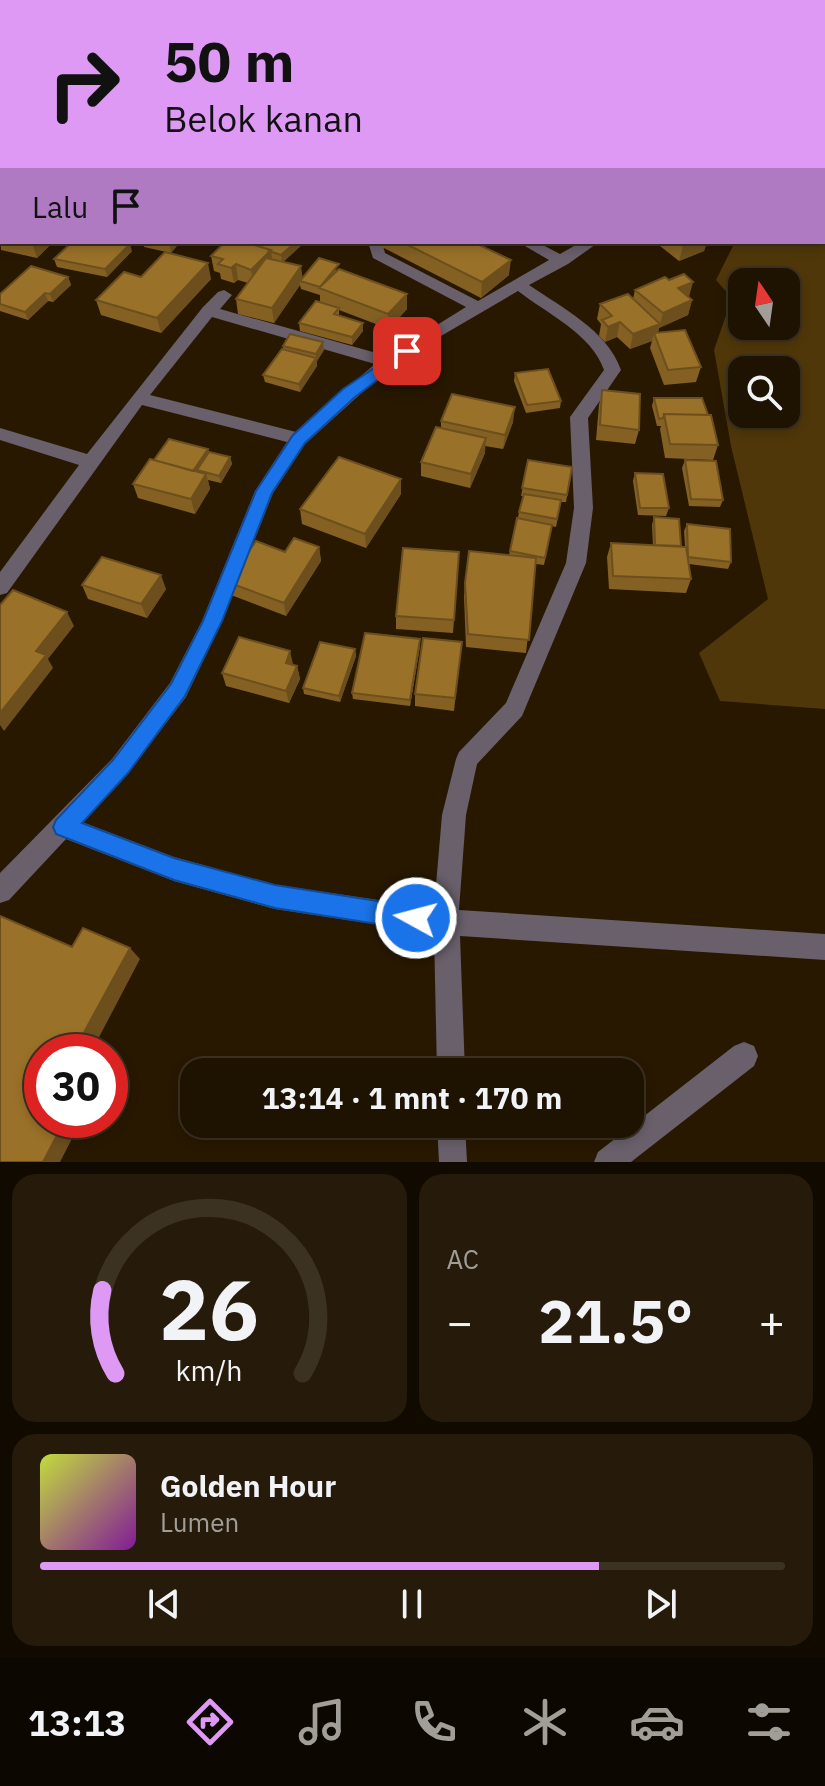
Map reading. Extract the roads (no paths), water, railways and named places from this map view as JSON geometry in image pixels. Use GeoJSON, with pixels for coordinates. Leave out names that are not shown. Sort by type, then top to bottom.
{"type":"FeatureCollection","features":[{"type":"Feature","properties":{"kind":"street"},"geometry":{"type":"LineString","coordinates":[[375,244],[378,255],[478,307]]}},
{"type":"Feature","properties":{"kind":"street"},"geometry":{"type":"LineString","coordinates":[[529,244],[563,261]]}},
{"type":"Feature","properties":{"kind":"street"},"geometry":{"type":"LineString","coordinates":[[0,891],[120,766],[178,690],[212,621],[264,491],[299,439],[328,410],[390,363],[478,307],[589,244]]}},
{"type":"Feature","properties":{"kind":"street"},"geometry":{"type":"LineString","coordinates":[[451,1058],[446,922],[454,815],[467,759],[514,709],[576,563],[582,543],[585,511],[579,417],[613,370],[612,361],[598,344],[519,285]]}},
{"type":"Feature","properties":{"kind":"street"},"geometry":{"type":"LineString","coordinates":[[0,587],[138,398],[224,295]]}},
{"type":"Feature","properties":{"kind":"street"},"geometry":{"type":"LineString","coordinates":[[209,311],[390,363]]}},
{"type":"Feature","properties":{"kind":"street"},"geometry":{"type":"LineString","coordinates":[[138,398],[299,439]]}},
{"type":"Feature","properties":{"kind":"street"},"geometry":{"type":"LineString","coordinates":[[0,434],[92,462]]}},
{"type":"Feature","properties":{"kind":"street"},"geometry":{"type":"LineString","coordinates":[[64,827],[174,869],[275,897],[356,911],[446,922],[825,947]]}},
{"type":"Feature","properties":{"kind":"street"},"geometry":{"type":"LineString","coordinates":[[608,1162],[744,1056]]}},
{"type":"Feature","properties":{"kind":"street"},"geometry":{"type":"LineString","coordinates":[[452,1138],[453,1162]]}}]}
